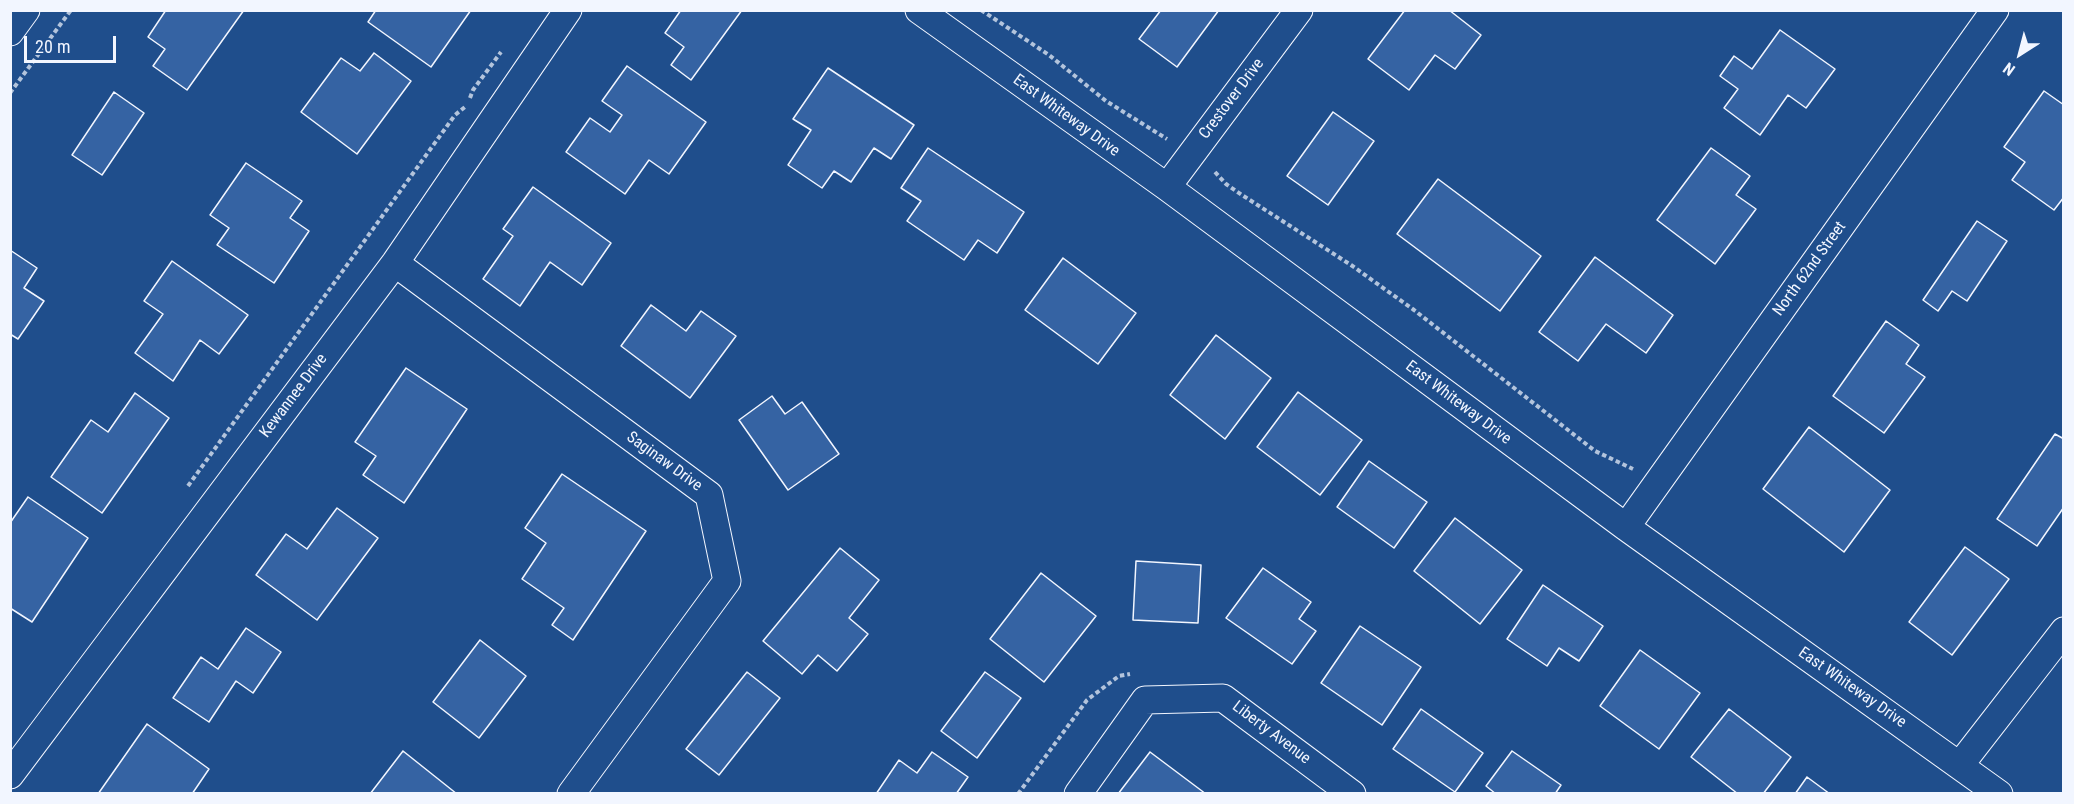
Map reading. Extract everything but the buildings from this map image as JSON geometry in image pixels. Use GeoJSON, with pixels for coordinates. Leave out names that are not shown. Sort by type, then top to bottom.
{"type":"FeatureCollection","features":[{"type":"Feature","properties":{"kind":"street"},"geometry":{"type":"LineString","coordinates":[[10,32],[26,10]]}},
{"type":"Feature","properties":{"kind":"street","name":"Kewannee Drive"},"geometry":{"type":"LineString","coordinates":[[10,775],[395,263],[568,10]]}},
{"type":"Feature","properties":{"kind":"street","name":"East Whiteway Drive"},"geometry":{"type":"LineString","coordinates":[[919,10],[1167,188],[1626,527],[1999,794]]}},
{"type":"Feature","properties":{"kind":"street","name":"Crestover Drive"},"geometry":{"type":"LineString","coordinates":[[1167,188],[1299,10]]}},
{"type":"Feature","properties":{"kind":"street","name":"North 62nd Street"},"geometry":{"type":"LineString","coordinates":[[1626,527],[1995,10]]}},
{"type":"Feature","properties":{"kind":"street","name":"Saginaw Drive"},"geometry":{"type":"LineString","coordinates":[[395,263],[709,495],[727,581],[571,794]]}},
{"type":"Feature","properties":{"kind":"street"},"geometry":{"type":"LineString","coordinates":[[1960,765],[2064,631]]}},
{"type":"Feature","properties":{"kind":"street","name":"Liberty Avenue"},"geometry":{"type":"LineString","coordinates":[[1078,794],[1145,700],[1223,698],[1352,794]]}},
{"type":"Feature","properties":{"kind":"path"},"geometry":{"type":"LineString","coordinates":[[10,93],[71,10]]}},
{"type":"Feature","properties":{"kind":"path"},"geometry":{"type":"LineString","coordinates":[[981,10],[1050,55],[1106,101],[1207,164],[1242,195],[1352,265],[1414,310],[1595,451],[1627,465],[1657,483]]}},
{"type":"Feature","properties":{"kind":"path"},"geometry":{"type":"LineString","coordinates":[[184,491],[455,115],[468,105],[473,90],[506,46]]}}]}
